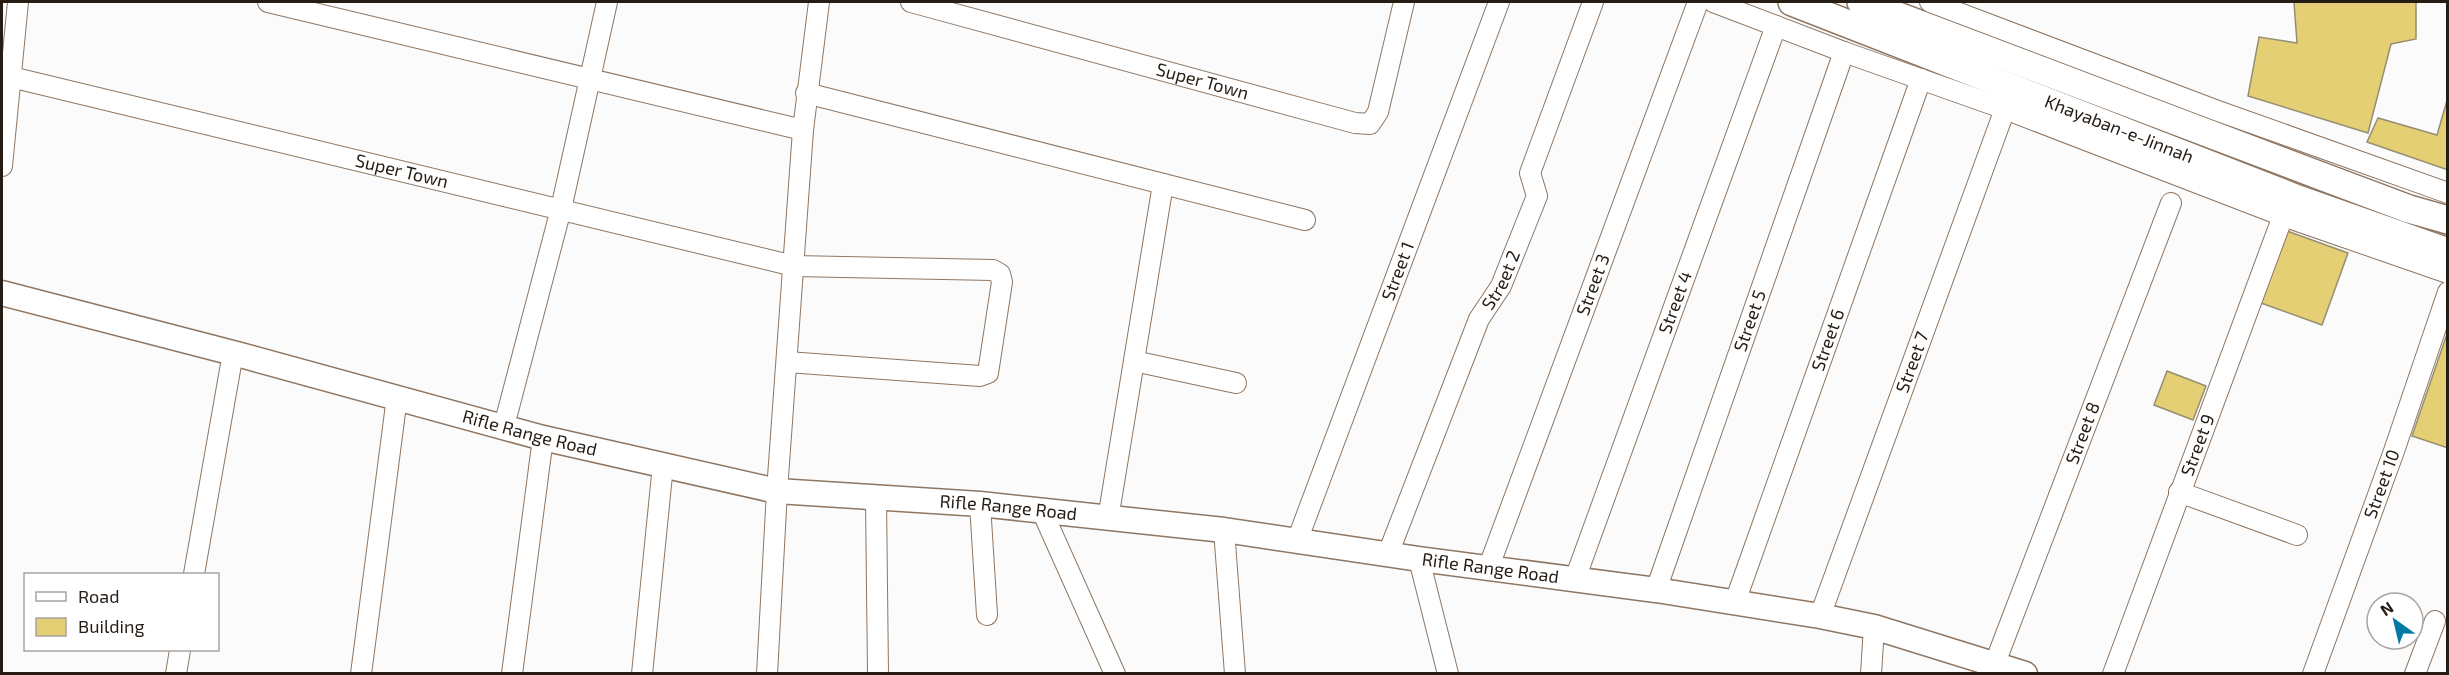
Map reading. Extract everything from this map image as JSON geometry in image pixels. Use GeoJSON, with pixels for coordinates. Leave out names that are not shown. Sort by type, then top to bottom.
{"type":"FeatureCollection","features":[{"type":"Feature","properties":{"kind":"main road","name":"Khayaban-e-Jinnah"},"geometry":{"type":"LineString","coordinates":[[1792,2],[2288,195],[2448,252]]}},
{"type":"Feature","properties":{"kind":"main road","name":"Khayaban-e-Jinnah"},"geometry":{"type":"LineString","coordinates":[[1861,2],[2409,209],[2448,220]]}},
{"type":"Feature","properties":{"kind":"street"},"geometry":{"type":"LineString","coordinates":[[2,166],[18,2]]}},
{"type":"Feature","properties":{"kind":"street"},"geometry":{"type":"LineString","coordinates":[[268,2],[803,130]]}},
{"type":"Feature","properties":{"kind":"street"},"geometry":{"type":"LineString","coordinates":[[504,426],[561,209],[607,2]]}},
{"type":"Feature","properties":{"kind":"street"},"geometry":{"type":"LineString","coordinates":[[767,674],[777,491],[803,130],[819,2]]}},
{"type":"Feature","properties":{"kind":"street","name":"Super Town"},"geometry":{"type":"LineString","coordinates":[[911,2],[1355,123],[1370,124],[1378,112],[1404,2]]}},
{"type":"Feature","properties":{"kind":"street","name":"Street 1"},"geometry":{"type":"LineString","coordinates":[[1297,541],[1499,2]]}},
{"type":"Feature","properties":{"kind":"street","name":"Street 2"},"geometry":{"type":"LineString","coordinates":[[1388,554],[1479,319],[1501,286],[1537,196],[1530,173],[1593,2]]}},
{"type":"Feature","properties":{"kind":"street","name":"Street 3"},"geometry":{"type":"LineString","coordinates":[[1488,568],[1698,2]]}},
{"type":"Feature","properties":{"kind":"street"},"geometry":{"type":"LineString","coordinates":[[1713,2],[1844,52],[2005,109],[2283,216],[2448,273]]}},
{"type":"Feature","properties":{"kind":"street"},"geometry":{"type":"LineString","coordinates":[[1930,2],[2218,111],[2448,193]]}},
{"type":"Feature","properties":{"kind":"street","name":"Street 4"},"geometry":{"type":"LineString","coordinates":[[1575,579],[1776,26]]}},
{"type":"Feature","properties":{"kind":"street","name":"Street 5"},"geometry":{"type":"LineString","coordinates":[[1656,590],[1844,52]]}},
{"type":"Feature","properties":{"kind":"street","name":"Super Town"},"geometry":{"type":"LineString","coordinates":[[11,77],[794,266],[993,270],[1000,274],[1002,282],[988,374],[980,376],[787,362]]}},
{"type":"Feature","properties":{"kind":"street","name":"Street 6"},"geometry":{"type":"LineString","coordinates":[[1735,602],[1921,79]]}},
{"type":"Feature","properties":{"kind":"street"},"geometry":{"type":"LineString","coordinates":[[806,93],[1305,220]]}},
{"type":"Feature","properties":{"kind":"street","name":"Street 7"},"geometry":{"type":"LineString","coordinates":[[1820,616],[2005,109]]}},
{"type":"Feature","properties":{"kind":"street"},"geometry":{"type":"LineString","coordinates":[[1108,519],[1163,184]]}},
{"type":"Feature","properties":{"kind":"street","name":"Street 8"},"geometry":{"type":"LineString","coordinates":[[1995,663],[2171,203]]}},
{"type":"Feature","properties":{"kind":"street","name":"Street 9"},"geometry":{"type":"LineString","coordinates":[[2113,674],[2283,216]]}},
{"type":"Feature","properties":{"kind":"street","name":"Street 10"},"geometry":{"type":"LineString","coordinates":[[2313,674],[2394,451],[2448,292]]}},
{"type":"Feature","properties":{"kind":"street","name":"Rifle Range Road"},"geometry":{"type":"LineString","coordinates":[[2,293],[233,353],[543,438],[777,491],[980,504],[1224,530],[1419,560],[1656,590],[1820,616],[1874,627],[2025,674]]}},
{"type":"Feature","properties":{"kind":"street"},"geometry":{"type":"LineString","coordinates":[[194,573],[233,353]]}},
{"type":"Feature","properties":{"kind":"street"},"geometry":{"type":"LineString","coordinates":[[1134,361],[1236,383]]}},
{"type":"Feature","properties":{"kind":"street"},"geometry":{"type":"LineString","coordinates":[[361,674],[397,397]]}},
{"type":"Feature","properties":{"kind":"street"},"geometry":{"type":"LineString","coordinates":[[512,674],[543,438]]}},
{"type":"Feature","properties":{"kind":"street"},"geometry":{"type":"LineString","coordinates":[[642,674],[663,465]]}},
{"type":"Feature","properties":{"kind":"street"},"geometry":{"type":"LineString","coordinates":[[2179,492],[2297,535]]}},
{"type":"Feature","properties":{"kind":"street"},"geometry":{"type":"LineString","coordinates":[[876,499],[878,674]]}},
{"type":"Feature","properties":{"kind":"street"},"geometry":{"type":"LineString","coordinates":[[980,504],[987,615]]}},
{"type":"Feature","properties":{"kind":"street"},"geometry":{"type":"LineString","coordinates":[[1042,511],[1115,674]]}},
{"type":"Feature","properties":{"kind":"street"},"geometry":{"type":"LineString","coordinates":[[1224,530],[1235,674]]}},
{"type":"Feature","properties":{"kind":"street"},"geometry":{"type":"LineString","coordinates":[[1419,560],[1448,674]]}},
{"type":"Feature","properties":{"kind":"street"},"geometry":{"type":"LineString","coordinates":[[2415,674],[2435,621]]}},
{"type":"Feature","properties":{"kind":"street"},"geometry":{"type":"LineString","coordinates":[[1871,674],[1874,627]]}},
{"type":"Feature","properties":{"kind":"street"},"geometry":{"type":"LineString","coordinates":[[176,674],[180,651]]}},
{"type":"Feature","properties":{"kind":"building"},"geometry":{"type":"Polygon","coordinates":[[[2294,2],[2416,2],[2416,39],[2391,44],[2368,133],[2248,96],[2259,37],[2297,43],[2294,2]]]}},
{"type":"Feature","properties":{"kind":"building"},"geometry":{"type":"Polygon","coordinates":[[[2448,97],[2448,170],[2367,142],[2378,118],[2437,135],[2448,97]]]}},
{"type":"Feature","properties":{"kind":"building"},"geometry":{"type":"Polygon","coordinates":[[[2287,231],[2348,253],[2322,325],[2261,303],[2287,231]]]}},
{"type":"Feature","properties":{"kind":"building"},"geometry":{"type":"Polygon","coordinates":[[[2448,331],[2448,448],[2412,436],[2448,331]]]}},
{"type":"Feature","properties":{"kind":"building"},"geometry":{"type":"Polygon","coordinates":[[[2167,371],[2206,386],[2193,420],[2154,405],[2167,371]]]}}]}
